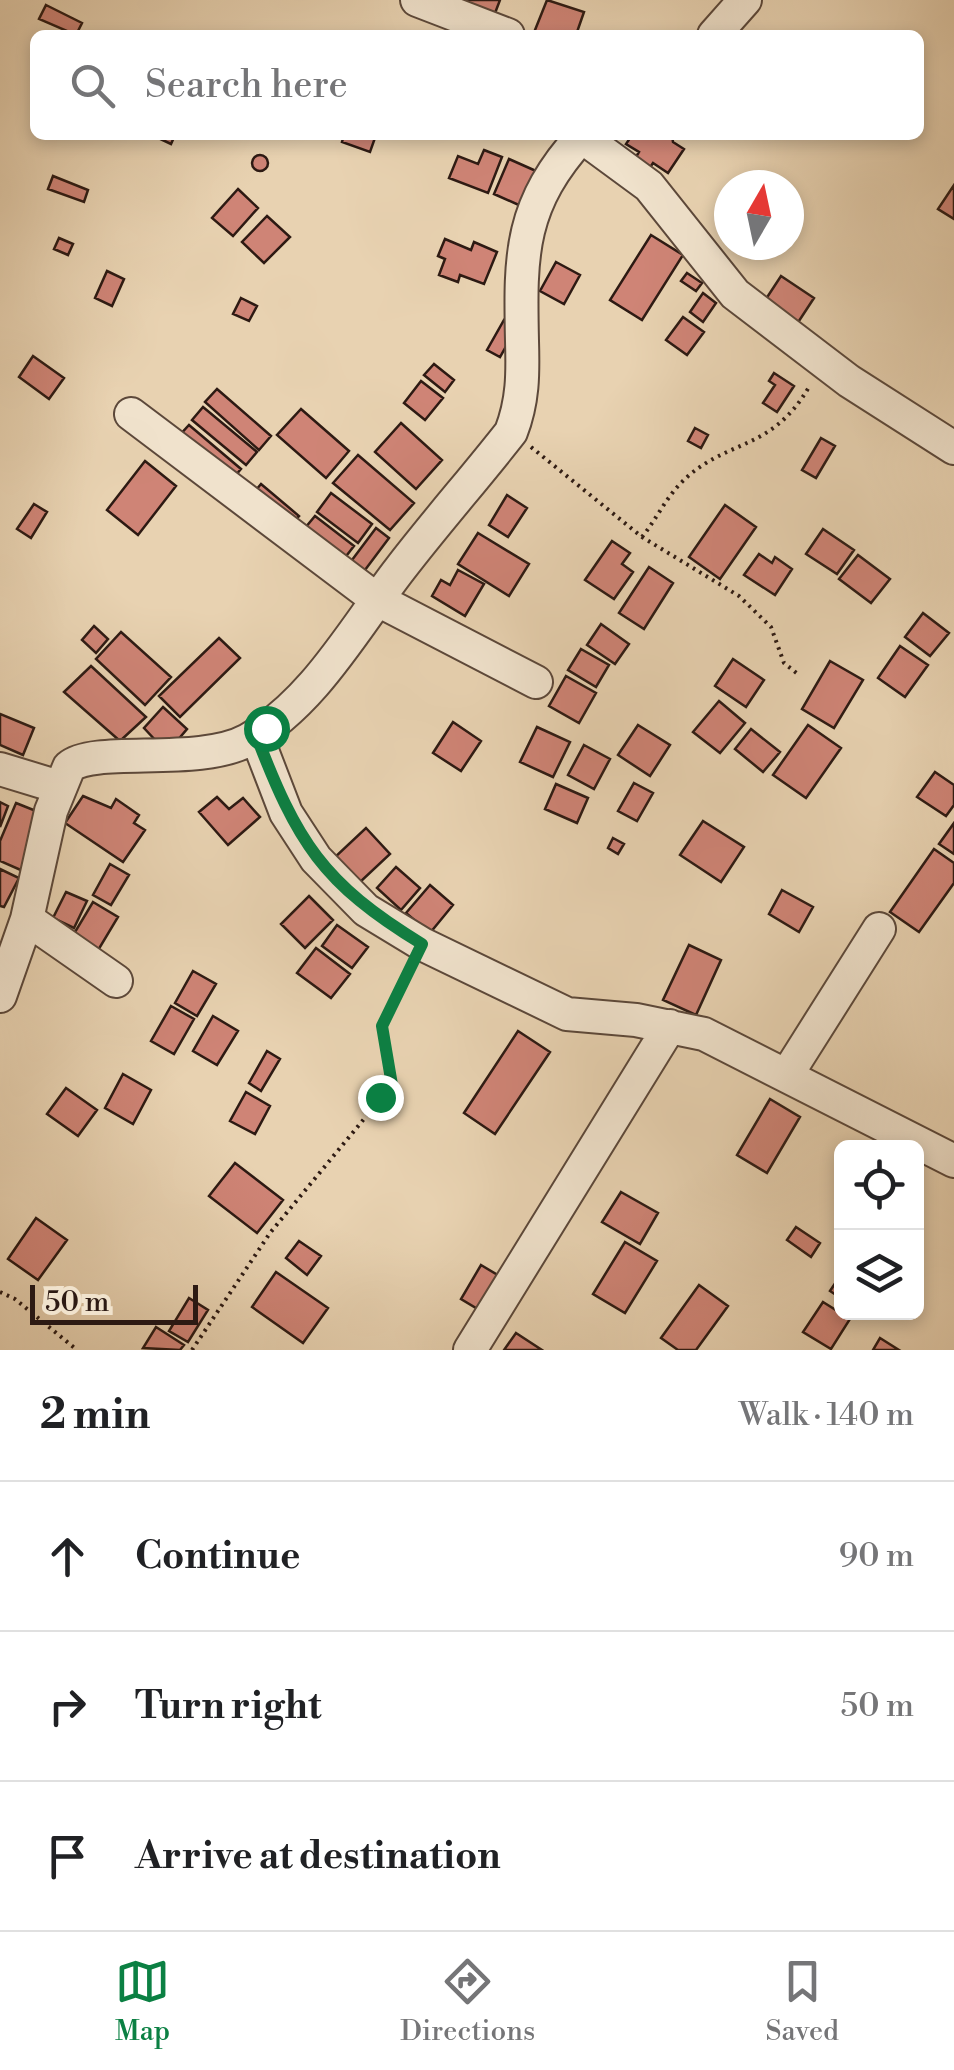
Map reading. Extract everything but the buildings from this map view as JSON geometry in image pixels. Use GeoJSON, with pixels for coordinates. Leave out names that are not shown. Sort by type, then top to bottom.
{"type":"FeatureCollection","features":[{"type":"Feature","properties":{"kind":"street"},"geometry":{"type":"LineString","coordinates":[[417,0],[495,30]]}},
{"type":"Feature","properties":{"kind":"street"},"geometry":{"type":"LineString","coordinates":[[718,30],[745,0]]}},
{"type":"Feature","properties":{"kind":"street"},"geometry":{"type":"LineString","coordinates":[[0,996],[27,919],[59,787],[69,768],[80,760],[192,757],[224,751],[256,735],[308,690],[376,599],[512,432],[523,384],[523,237],[546,184],[579,140]]}},
{"type":"Feature","properties":{"kind":"street"},"geometry":{"type":"LineString","coordinates":[[587,140],[649,186],[736,294],[823,362],[954,448]]}},
{"type":"Feature","properties":{"kind":"street"},"geometry":{"type":"LineString","coordinates":[[131,414],[376,599],[536,682]]}},
{"type":"Feature","properties":{"kind":"street"},"geometry":{"type":"LineString","coordinates":[[256,735],[286,813],[316,859],[366,910],[422,944],[568,1014],[704,1034],[788,1073],[954,1161]]}},
{"type":"Feature","properties":{"kind":"street"},"geometry":{"type":"LineString","coordinates":[[0,768],[59,787]]}},
{"type":"Feature","properties":{"kind":"street"},"geometry":{"type":"LineString","coordinates":[[27,919],[116,981]]}},
{"type":"Feature","properties":{"kind":"street"},"geometry":{"type":"LineString","coordinates":[[788,1073],[879,928]]}},
{"type":"Feature","properties":{"kind":"street"},"geometry":{"type":"LineString","coordinates":[[470,1350],[670,1026]]}},
{"type":"Feature","properties":{"kind":"path"},"geometry":{"type":"LineString","coordinates":[[642,537],[680,484],[790,418],[823,362]]}},
{"type":"Feature","properties":{"kind":"path"},"geometry":{"type":"LineString","coordinates":[[512,432],[642,537],[759,613],[772,627],[784,663],[799,675]]}},
{"type":"Feature","properties":{"kind":"path"},"geometry":{"type":"LineString","coordinates":[[192,1350],[270,1233],[392,1085],[382,1026],[422,944]]}},
{"type":"Feature","properties":{"kind":"path"},"geometry":{"type":"LineString","coordinates":[[0,1292],[15,1299],[76,1350]]}},
{"type":"Feature","properties":{"kind":"route"},"geometry":{"type":"LineString","coordinates":[[266,728],[256,735],[286,813],[316,859],[338,886],[366,910],[422,944],[382,1026],[392,1085],[380,1097]]}}]}
